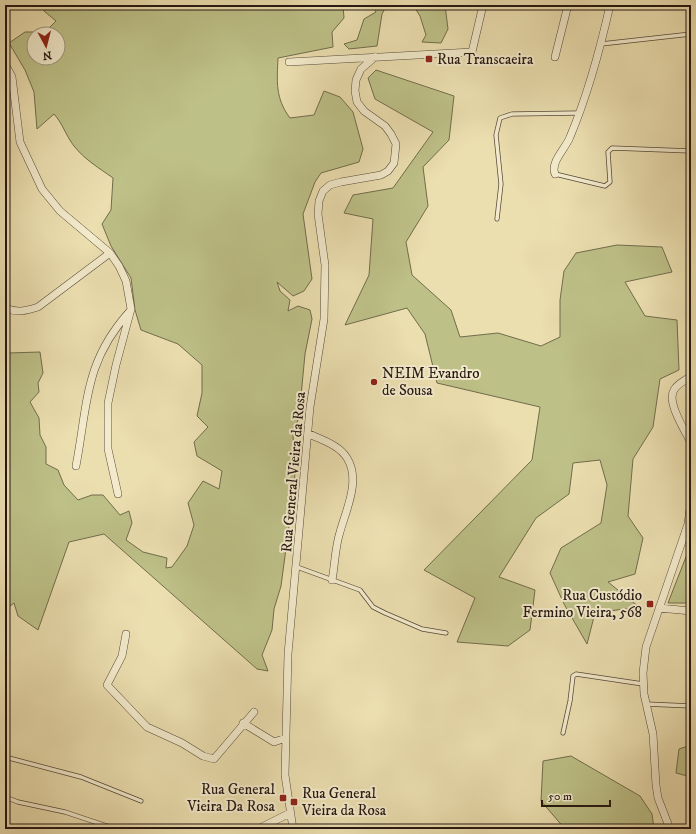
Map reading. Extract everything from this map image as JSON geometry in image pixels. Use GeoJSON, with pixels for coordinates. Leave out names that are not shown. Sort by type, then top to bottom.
{"type":"FeatureCollection","features":[{"type":"Feature","properties":{"kind":"street"},"geometry":{"type":"LineString","coordinates":[[289,62],[472,52],[482,5]]}},
{"type":"Feature","properties":{"kind":"street"},"geometry":{"type":"LineString","coordinates":[[555,57],[568,5]]}},
{"type":"Feature","properties":{"kind":"street"},"geometry":{"type":"LineString","coordinates":[[556,174],[554,170],[555,162],[568,143],[579,113],[601,44],[610,5]]}},
{"type":"Feature","properties":{"kind":"street","name":"Rua General Vieira da Rosa"},"geometry":{"type":"LineString","coordinates":[[293,829],[285,775],[288,654],[309,434],[310,407],[324,319],[325,265],[318,214],[319,201],[323,191],[330,186],[341,182],[381,175],[388,171],[394,163],[396,144],[391,134],[385,126],[364,111],[357,102],[355,91],[356,80],[361,69],[375,57]]}},
{"type":"Feature","properties":{"kind":"street"},"geometry":{"type":"LineString","coordinates":[[5,64],[13,84],[20,142],[42,189],[60,211],[110,253],[119,266],[126,282],[131,309],[116,364],[108,402],[108,449],[118,494]]}},
{"type":"Feature","properties":{"kind":"street"},"geometry":{"type":"LineString","coordinates":[[5,308],[13,311],[27,311],[38,307],[110,253]]}},
{"type":"Feature","properties":{"kind":"street"},"geometry":{"type":"LineString","coordinates":[[76,466],[84,426],[87,394],[92,372],[101,351],[114,329],[131,309]]}},
{"type":"Feature","properties":{"kind":"street"},"geometry":{"type":"LineString","coordinates":[[691,376],[677,386],[673,391],[672,397],[678,417],[691,443]]}},
{"type":"Feature","properties":{"kind":"street"},"geometry":{"type":"LineString","coordinates":[[309,434],[339,449],[347,458],[352,469],[353,479],[347,513],[339,533],[332,580]]}},
{"type":"Feature","properties":{"kind":"street"},"geometry":{"type":"LineString","coordinates":[[670,829],[658,798],[654,775],[653,734],[643,684],[646,647],[688,524],[691,501]]}},
{"type":"Feature","properties":{"kind":"street"},"geometry":{"type":"LineString","coordinates":[[659,608],[691,611]]}},
{"type":"Feature","properties":{"kind":"street"},"geometry":{"type":"LineString","coordinates":[[126,634],[122,656],[107,685],[147,728],[182,743],[203,756],[214,759],[243,723],[254,712]]}},
{"type":"Feature","properties":{"kind":"street"},"geometry":{"type":"LineString","coordinates":[[243,723],[274,742],[286,738]]}},
{"type":"Feature","properties":{"kind":"street"},"geometry":{"type":"LineString","coordinates":[[258,829],[290,813]]}},
{"type":"Feature","properties":{"kind":"lane"},"geometry":{"type":"LineString","coordinates":[[601,44],[691,34]]}},
{"type":"Feature","properties":{"kind":"lane"},"geometry":{"type":"LineString","coordinates":[[497,219],[501,179],[496,135],[500,118],[512,114],[579,113]]}},
{"type":"Feature","properties":{"kind":"lane"},"geometry":{"type":"LineString","coordinates":[[556,174],[605,186],[610,182],[608,152],[612,148],[691,151]]}},
{"type":"Feature","properties":{"kind":"lane"},"geometry":{"type":"LineString","coordinates":[[297,567],[360,590],[373,607],[422,629],[446,633]]}},
{"type":"Feature","properties":{"kind":"lane"},"geometry":{"type":"LineString","coordinates":[[563,733],[570,701],[572,676],[576,674],[643,684]]}},
{"type":"Feature","properties":{"kind":"lane"},"geometry":{"type":"LineString","coordinates":[[646,704],[691,706]]}},
{"type":"Feature","properties":{"kind":"lane"},"geometry":{"type":"LineString","coordinates":[[5,757],[80,777],[141,801]]}},
{"type":"Feature","properties":{"kind":"lane"},"geometry":{"type":"LineString","coordinates":[[5,797],[18,802],[73,814],[116,829]]}},
{"type":"Feature","properties":{"kind":"green space"},"geometry":{"type":"Polygon","coordinates":[[[44,5],[343,5],[344,18],[332,32],[333,47],[278,58],[277,82],[279,96],[285,111],[290,118],[314,115],[324,91],[340,97],[353,112],[363,149],[359,162],[321,173],[315,182],[303,214],[312,279],[304,291],[293,296],[277,282],[280,291],[290,300],[288,311],[298,306],[310,310],[312,319],[305,354],[299,417],[293,434],[295,481],[281,586],[274,609],[272,630],[262,655],[268,671],[257,669],[104,534],[69,542],[38,630],[18,616],[14,603],[5,610],[5,369],[8,353],[40,352],[43,373],[38,383],[39,392],[30,402],[39,418],[40,435],[46,447],[46,464],[58,470],[64,485],[78,500],[92,495],[103,495],[120,515],[129,511],[132,523],[126,540],[143,552],[167,558],[166,568],[172,567],[187,546],[194,525],[188,503],[203,481],[219,489],[222,471],[197,456],[194,442],[208,427],[197,416],[202,393],[202,365],[178,344],[141,330],[135,310],[131,278],[111,246],[102,224],[111,210],[113,178],[78,151],[54,114],[37,129],[34,92],[25,70],[9,43],[26,32],[26,66],[66,66],[66,26],[51,26],[56,21],[44,11],[44,5]]]}},
{"type":"Feature","properties":{"kind":"green space"},"geometry":{"type":"Polygon","coordinates":[[[373,5],[387,5],[382,14],[377,46],[349,49],[344,44],[357,40],[364,19],[376,12],[373,5]]]}},
{"type":"Feature","properties":{"kind":"green space"},"geometry":{"type":"Polygon","coordinates":[[[413,5],[445,5],[448,29],[441,43],[422,42],[426,35],[420,16],[413,5]]]}},
{"type":"Feature","properties":{"kind":"green space"},"geometry":{"type":"Polygon","coordinates":[[[376,70],[454,96],[449,140],[423,167],[428,206],[406,242],[412,275],[451,310],[460,337],[498,333],[541,346],[560,337],[560,300],[564,271],[576,253],[617,245],[662,247],[672,272],[625,282],[645,316],[677,320],[679,370],[660,379],[653,427],[633,459],[628,516],[643,538],[635,574],[608,582],[639,607],[595,613],[587,644],[564,604],[550,573],[561,548],[601,523],[607,485],[600,460],[573,463],[569,494],[536,518],[499,577],[535,590],[530,630],[508,646],[457,642],[475,598],[424,570],[532,460],[540,407],[437,383],[425,334],[407,308],[345,325],[369,275],[373,219],[344,213],[353,195],[393,188],[433,132],[375,99],[368,78],[376,70]]]}},
{"type":"Feature","properties":{"kind":"green space"},"geometry":{"type":"Polygon","coordinates":[[[691,544],[691,599],[689,603],[668,603],[691,544]]]}},
{"type":"Feature","properties":{"kind":"green space"},"geometry":{"type":"Polygon","coordinates":[[[691,745],[691,777],[676,773],[679,749],[691,745]]]}},
{"type":"Feature","properties":{"kind":"green space"},"geometry":{"type":"Polygon","coordinates":[[[571,756],[640,796],[652,814],[654,829],[565,829],[541,801],[543,761],[571,756]]]}},
{"type":"Feature","properties":{"kind":"place","name":"Rua Transcaeira"},"geometry":{"type":"Point","coordinates":[429,59]}},
{"type":"Feature","properties":{"kind":"place","name":"NEIM Evandro de Sousa"},"geometry":{"type":"Point","coordinates":[374,382]}},
{"type":"Feature","properties":{"kind":"place","name":"Rua Custódio Fermino Vieira, 568"},"geometry":{"type":"Point","coordinates":[650,604]}},
{"type":"Feature","properties":{"kind":"place","name":"Rua General Vieira Da Rosa"},"geometry":{"type":"Point","coordinates":[283,798]}},
{"type":"Feature","properties":{"kind":"place","name":"Rua General Vieira da Rosa"},"geometry":{"type":"Point","coordinates":[294,802]}}]}
